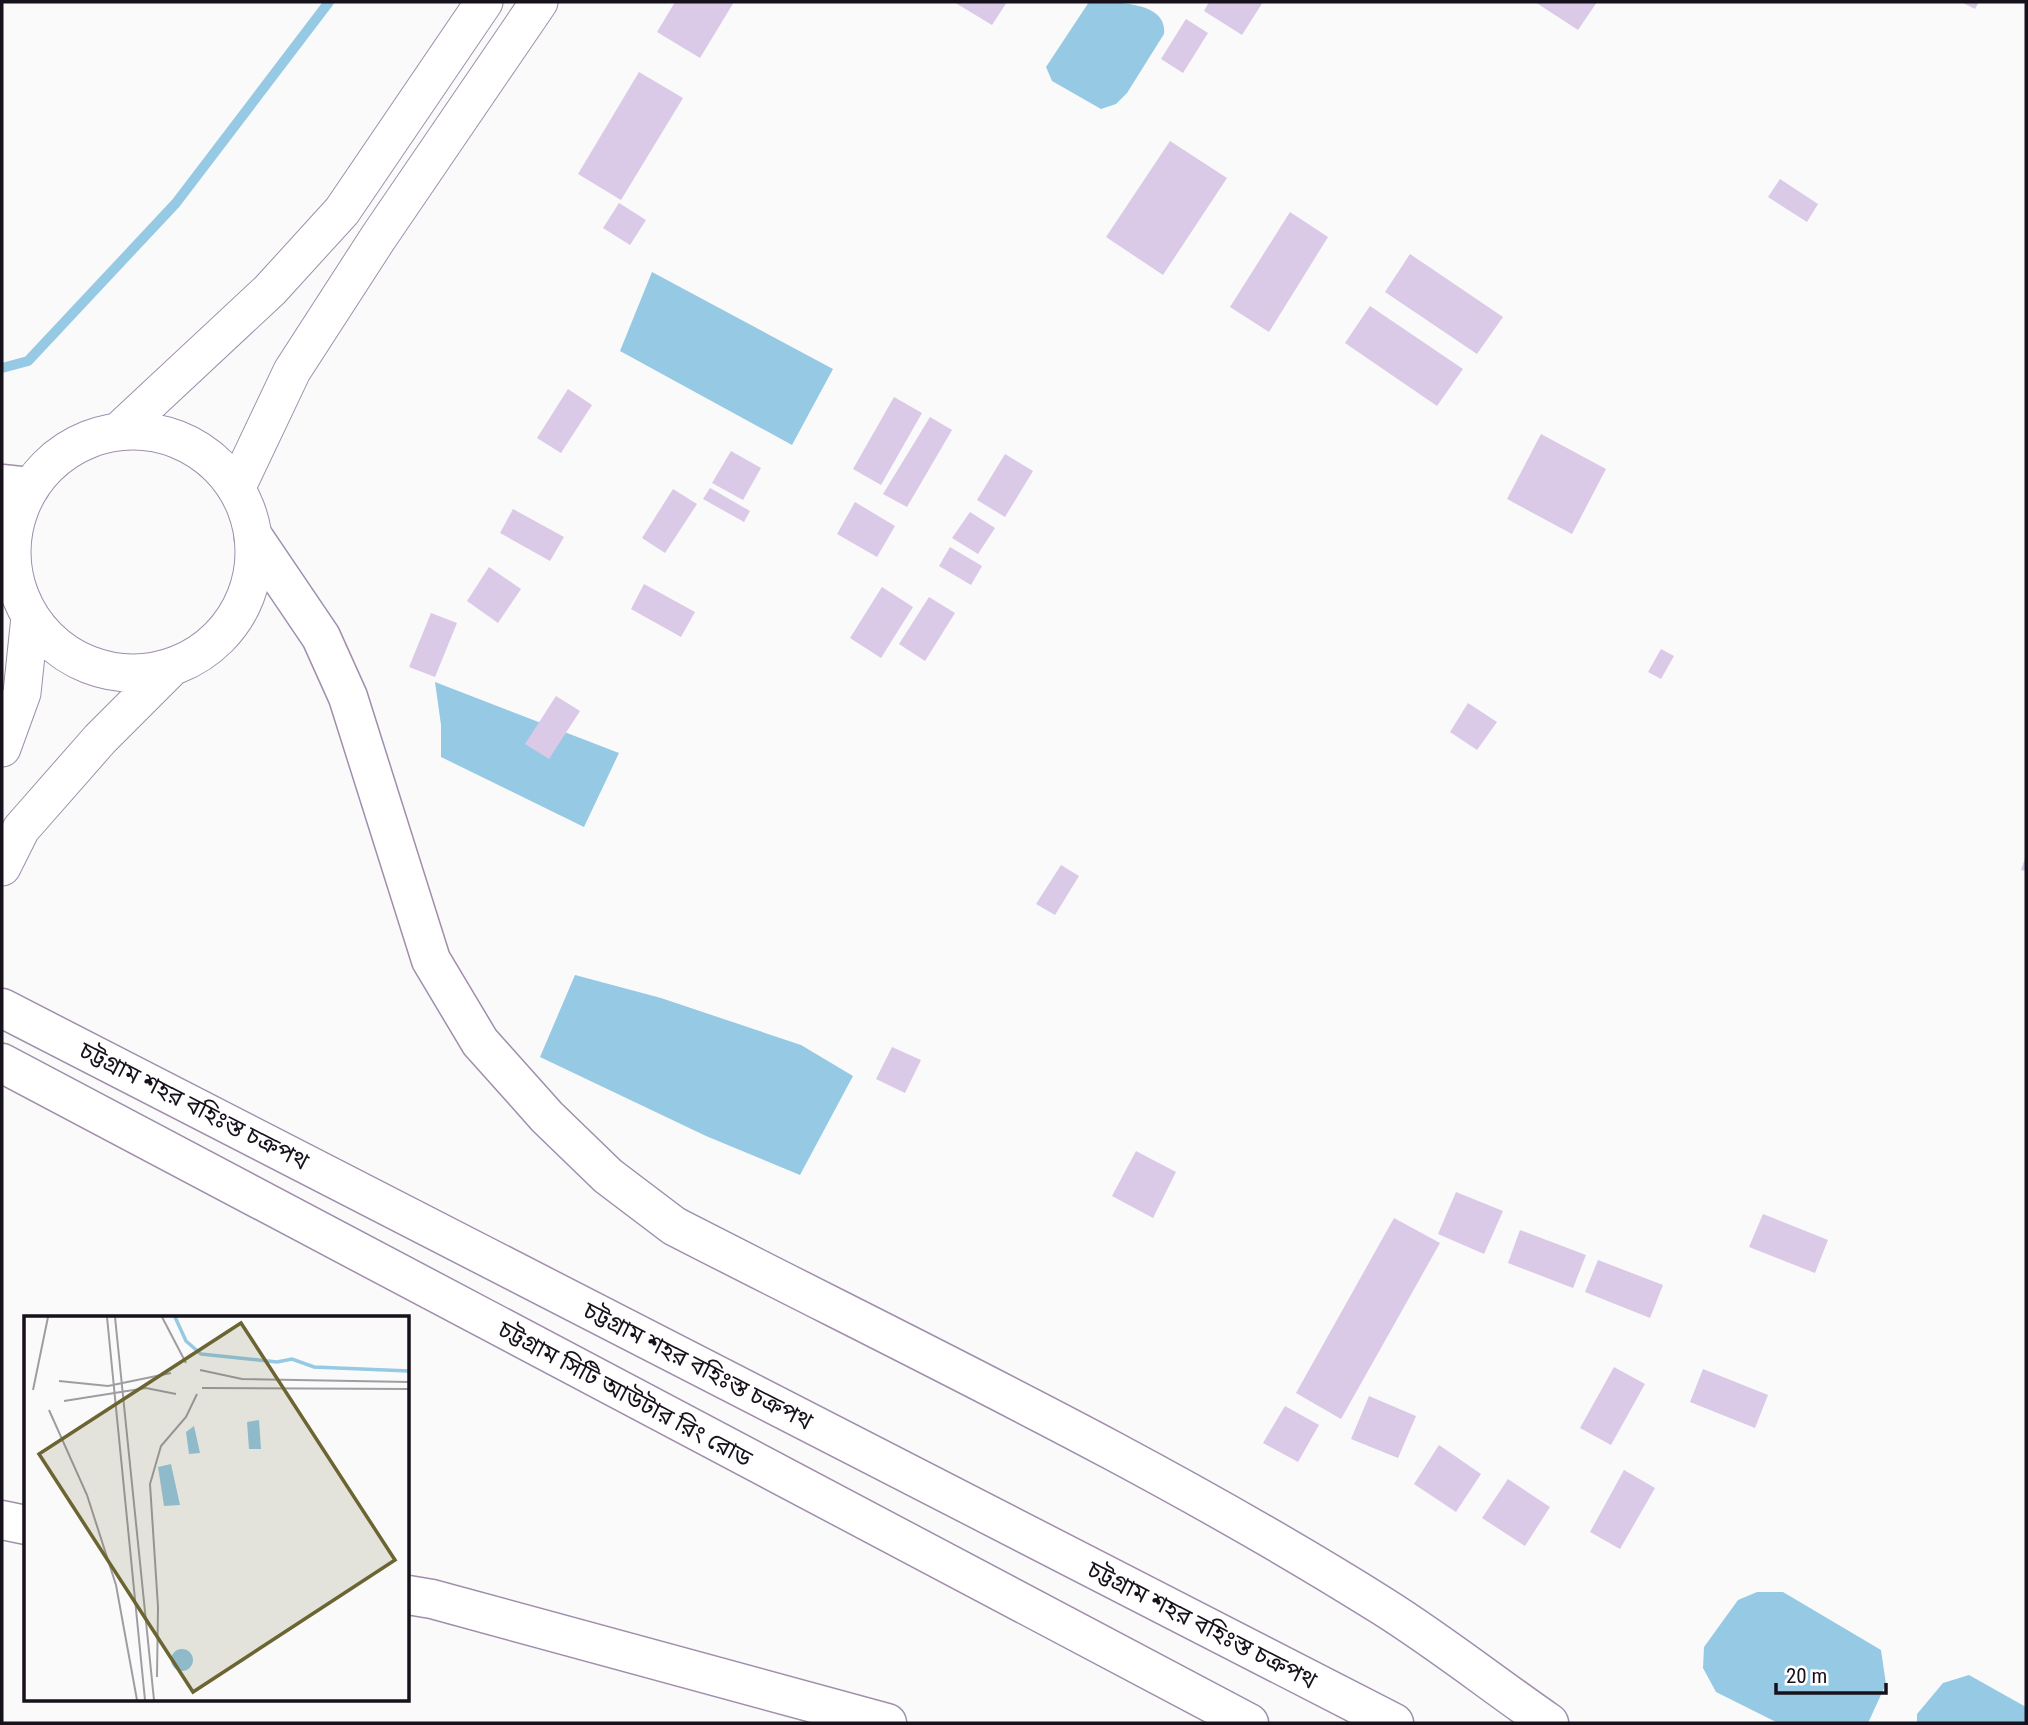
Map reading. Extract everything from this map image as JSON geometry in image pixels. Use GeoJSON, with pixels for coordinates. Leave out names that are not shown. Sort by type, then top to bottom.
{"type":"FeatureCollection","features":[{"type":"Feature","properties":{"kind":"main road"},"geometry":{"type":"LineString","coordinates":[[254,538],[321,637],[348,697],[431,960],[480,1042],[547,1117],[608,1176],[674,1226],[1147,1469],[1256,1531],[1385,1608],[1549,1723]]}},
{"type":"Feature","properties":{"kind":"main road","name":"চট্টগ্রাম শহর বহিঃস্ত চক্রপথ"},"geometry":{"type":"LineString","coordinates":[[2,1008],[1394,1723]]}},
{"type":"Feature","properties":{"kind":"main road","name":"চট্টগ্রাম সিটি আউটার রিং রোড"},"geometry":{"type":"LineString","coordinates":[[2,1063],[1249,1723]]}},
{"type":"Feature","properties":{"kind":"main road"},"geometry":{"type":"LineString","coordinates":[[2,1520],[24,1525]]}},
{"type":"Feature","properties":{"kind":"main road"},"geometry":{"type":"LineString","coordinates":[[410,1595],[432,1599],[887,1723]]}},
{"type":"Feature","properties":{"kind":"street"},"geometry":{"type":"LineString","coordinates":[[120,430],[270,290],[342,211],[484,2]]}},
{"type":"Feature","properties":{"kind":"street"},"geometry":{"type":"LineString","coordinates":[[237,487],[292,371],[378,238],[539,2]]}},
{"type":"Feature","properties":{"kind":"street"},"geometry":{"type":"LineString","coordinates":[[120,430],[147,430],[174,436],[199,449],[220,465],[237,487],[248,511],[254,538],[254,565],[248,592],[236,616],[219,638],[198,655],[173,666],[146,673],[119,673],[93,667],[68,655],[47,638],[30,617],[18,592],[12,565],[12,538],[19,511],[16,485],[48,466],[69,449],[94,437],[120,430]]}},
{"type":"Feature","properties":{"kind":"street"},"geometry":{"type":"LineString","coordinates":[[2,748],[22,693],[30,617]]}},
{"type":"Feature","properties":{"kind":"street"},"geometry":{"type":"LineString","coordinates":[[2,867],[21,829],[100,739],[173,666]]}},
{"type":"Feature","properties":{"kind":"water"},"geometry":{"type":"Polygon","coordinates":[[[1089,2],[1137,5],[1157,15],[1163,23],[1164,34],[1127,93],[1116,104],[1101,109],[1052,81],[1046,67],[1089,2]]]}},
{"type":"Feature","properties":{"kind":"water"},"geometry":{"type":"Polygon","coordinates":[[[652,272],[833,369],[792,445],[620,351],[652,272]]]}},
{"type":"Feature","properties":{"kind":"water"},"geometry":{"type":"Polygon","coordinates":[[[435,682],[619,753],[584,827],[441,757],[441,725],[435,682]]]}},
{"type":"Feature","properties":{"kind":"water"},"geometry":{"type":"Polygon","coordinates":[[[575,975],[661,998],[801,1045],[853,1076],[800,1175],[706,1136],[540,1057],[575,975]]]}},
{"type":"Feature","properties":{"kind":"water"},"geometry":{"type":"Polygon","coordinates":[[[1757,1592],[1783,1592],[1881,1650],[1886,1684],[1868,1723],[1778,1723],[1716,1692],[1703,1668],[1704,1647],[1738,1600],[1757,1592]]]}},
{"type":"Feature","properties":{"kind":"water"},"geometry":{"type":"Polygon","coordinates":[[[1969,1675],[2026,1707],[2026,1723],[1917,1723],[1917,1714],[1943,1683],[1969,1675]]]}},
{"type":"Feature","properties":{"kind":"building"},"geometry":{"type":"Polygon","coordinates":[[[675,2],[734,2],[700,58],[657,32],[675,2]]]}},
{"type":"Feature","properties":{"kind":"building"},"geometry":{"type":"Polygon","coordinates":[[[954,2],[1007,2],[992,25],[954,2]]]}},
{"type":"Feature","properties":{"kind":"building"},"geometry":{"type":"Polygon","coordinates":[[[1209,2],[1263,2],[1242,35],[1204,11],[1209,2]]]}},
{"type":"Feature","properties":{"kind":"building"},"geometry":{"type":"Polygon","coordinates":[[[1535,2],[1597,2],[1578,30],[1535,2]]]}},
{"type":"Feature","properties":{"kind":"building"},"geometry":{"type":"Polygon","coordinates":[[[1961,2],[1979,2],[1975,9],[1961,2]]]}},
{"type":"Feature","properties":{"kind":"building"},"geometry":{"type":"Polygon","coordinates":[[[1186,19],[1208,33],[1183,73],[1161,59],[1186,19]]]}},
{"type":"Feature","properties":{"kind":"building"},"geometry":{"type":"Polygon","coordinates":[[[639,72],[683,98],[621,200],[578,174],[639,72]]]}},
{"type":"Feature","properties":{"kind":"building"},"geometry":{"type":"Polygon","coordinates":[[[1170,141],[1227,178],[1163,275],[1106,237],[1170,141]]]}},
{"type":"Feature","properties":{"kind":"building"},"geometry":{"type":"Polygon","coordinates":[[[1780,179],[1818,204],[1807,222],[1768,197],[1780,179]]]}},
{"type":"Feature","properties":{"kind":"building"},"geometry":{"type":"Polygon","coordinates":[[[619,203],[646,220],[630,245],[603,228],[619,203]]]}},
{"type":"Feature","properties":{"kind":"building"},"geometry":{"type":"Polygon","coordinates":[[[1290,212],[1328,237],[1269,332],[1230,307],[1290,212]]]}},
{"type":"Feature","properties":{"kind":"building"},"geometry":{"type":"Polygon","coordinates":[[[1410,254],[1503,317],[1477,354],[1385,292],[1410,254]]]}},
{"type":"Feature","properties":{"kind":"building"},"geometry":{"type":"Polygon","coordinates":[[[1370,306],[1463,369],[1437,406],[1345,343],[1370,306]]]}},
{"type":"Feature","properties":{"kind":"building"},"geometry":{"type":"Polygon","coordinates":[[[568,389],[592,405],[561,453],[537,438],[568,389]]]}},
{"type":"Feature","properties":{"kind":"building"},"geometry":{"type":"Polygon","coordinates":[[[894,397],[922,413],[881,485],[853,469],[894,397]]]}},
{"type":"Feature","properties":{"kind":"building"},"geometry":{"type":"Polygon","coordinates":[[[930,417],[952,430],[907,507],[883,494],[930,417]]]}},
{"type":"Feature","properties":{"kind":"building"},"geometry":{"type":"Polygon","coordinates":[[[1541,434],[1606,469],[1572,534],[1507,499],[1541,434]]]}},
{"type":"Feature","properties":{"kind":"building"},"geometry":{"type":"Polygon","coordinates":[[[731,451],[761,468],[743,500],[712,483],[731,451]]]}},
{"type":"Feature","properties":{"kind":"building"},"geometry":{"type":"Polygon","coordinates":[[[1005,454],[1033,471],[1005,517],[977,500],[1005,454]]]}},
{"type":"Feature","properties":{"kind":"building"},"geometry":{"type":"Polygon","coordinates":[[[710,488],[750,511],[744,522],[703,499],[710,488]]]}},
{"type":"Feature","properties":{"kind":"building"},"geometry":{"type":"Polygon","coordinates":[[[673,489],[697,504],[665,553],[642,538],[673,489]]]}},
{"type":"Feature","properties":{"kind":"building"},"geometry":{"type":"Polygon","coordinates":[[[855,502],[895,526],[877,557],[837,534],[855,502]]]}},
{"type":"Feature","properties":{"kind":"building"},"geometry":{"type":"Polygon","coordinates":[[[513,509],[564,537],[550,561],[500,533],[513,509]]]}},
{"type":"Feature","properties":{"kind":"building"},"geometry":{"type":"Polygon","coordinates":[[[970,512],[995,528],[978,554],[952,538],[970,512]]]}},
{"type":"Feature","properties":{"kind":"building"},"geometry":{"type":"Polygon","coordinates":[[[950,547],[982,566],[971,585],[939,566],[950,547]]]}},
{"type":"Feature","properties":{"kind":"building"},"geometry":{"type":"Polygon","coordinates":[[[489,567],[521,589],[498,623],[467,601],[489,567]]]}},
{"type":"Feature","properties":{"kind":"building"},"geometry":{"type":"Polygon","coordinates":[[[644,584],[695,612],[681,637],[631,609],[644,584]]]}},
{"type":"Feature","properties":{"kind":"building"},"geometry":{"type":"Polygon","coordinates":[[[882,587],[913,607],[881,658],[850,638],[882,587]]]}},
{"type":"Feature","properties":{"kind":"building"},"geometry":{"type":"Polygon","coordinates":[[[929,597],[955,613],[925,661],[899,644],[929,597]]]}},
{"type":"Feature","properties":{"kind":"building"},"geometry":{"type":"Polygon","coordinates":[[[431,613],[457,623],[435,677],[409,667],[431,613]]]}},
{"type":"Feature","properties":{"kind":"building"},"geometry":{"type":"Polygon","coordinates":[[[1661,649],[1674,656],[1661,679],[1648,672],[1661,649]]]}},
{"type":"Feature","properties":{"kind":"building"},"geometry":{"type":"Polygon","coordinates":[[[556,696],[580,711],[549,759],[525,744],[556,696]]]}},
{"type":"Feature","properties":{"kind":"building"},"geometry":{"type":"Polygon","coordinates":[[[1468,703],[1497,722],[1477,750],[1450,732],[1468,703]]]}},
{"type":"Feature","properties":{"kind":"building"},"geometry":{"type":"Polygon","coordinates":[[[2026,855],[2026,871],[2021,870],[2026,855]]]}},
{"type":"Feature","properties":{"kind":"building"},"geometry":{"type":"Polygon","coordinates":[[[1061,865],[1079,876],[1055,915],[1036,904],[1061,865]]]}},
{"type":"Feature","properties":{"kind":"building"},"geometry":{"type":"Polygon","coordinates":[[[892,1047],[921,1060],[905,1093],[876,1079],[892,1047]]]}},
{"type":"Feature","properties":{"kind":"building"},"geometry":{"type":"Polygon","coordinates":[[[1136,1151],[1176,1172],[1153,1218],[1112,1196],[1136,1151]]]}},
{"type":"Feature","properties":{"kind":"building"},"geometry":{"type":"Polygon","coordinates":[[[1456,1192],[1503,1211],[1484,1254],[1438,1234],[1456,1192]]]}},
{"type":"Feature","properties":{"kind":"building"},"geometry":{"type":"Polygon","coordinates":[[[1763,1214],[1828,1240],[1815,1273],[1749,1247],[1763,1214]]]}},
{"type":"Feature","properties":{"kind":"building"},"geometry":{"type":"Polygon","coordinates":[[[1394,1218],[1440,1243],[1341,1419],[1296,1393],[1394,1218]]]}},
{"type":"Feature","properties":{"kind":"building"},"geometry":{"type":"Polygon","coordinates":[[[1520,1230],[1586,1255],[1573,1288],[1508,1263],[1520,1230]]]}},
{"type":"Feature","properties":{"kind":"building"},"geometry":{"type":"Polygon","coordinates":[[[1598,1260],[1663,1285],[1650,1318],[1585,1292],[1598,1260]]]}},
{"type":"Feature","properties":{"kind":"building"},"geometry":{"type":"Polygon","coordinates":[[[1614,1367],[1645,1384],[1611,1445],[1580,1428],[1614,1367]]]}},
{"type":"Feature","properties":{"kind":"building"},"geometry":{"type":"Polygon","coordinates":[[[1703,1369],[1768,1395],[1755,1428],[1690,1402],[1703,1369]]]}},
{"type":"Feature","properties":{"kind":"building"},"geometry":{"type":"Polygon","coordinates":[[[1369,1396],[1416,1416],[1398,1458],[1351,1439],[1369,1396]]]}},
{"type":"Feature","properties":{"kind":"building"},"geometry":{"type":"Polygon","coordinates":[[[1285,1406],[1319,1425],[1298,1462],[1263,1443],[1285,1406]]]}},
{"type":"Feature","properties":{"kind":"building"},"geometry":{"type":"Polygon","coordinates":[[[1439,1445],[1481,1474],[1456,1512],[1414,1484],[1439,1445]]]}},
{"type":"Feature","properties":{"kind":"building"},"geometry":{"type":"Polygon","coordinates":[[[1624,1470],[1655,1488],[1620,1549],[1590,1532],[1624,1470]]]}},
{"type":"Feature","properties":{"kind":"building"},"geometry":{"type":"Polygon","coordinates":[[[1508,1479],[1550,1507],[1525,1546],[1482,1518],[1508,1479]]]}},
{"type":"Feature","properties":{"kind":"waterway"},"geometry":{"type":"LineString","coordinates":[[2,368],[28,361],[176,203],[329,2]]}}]}
